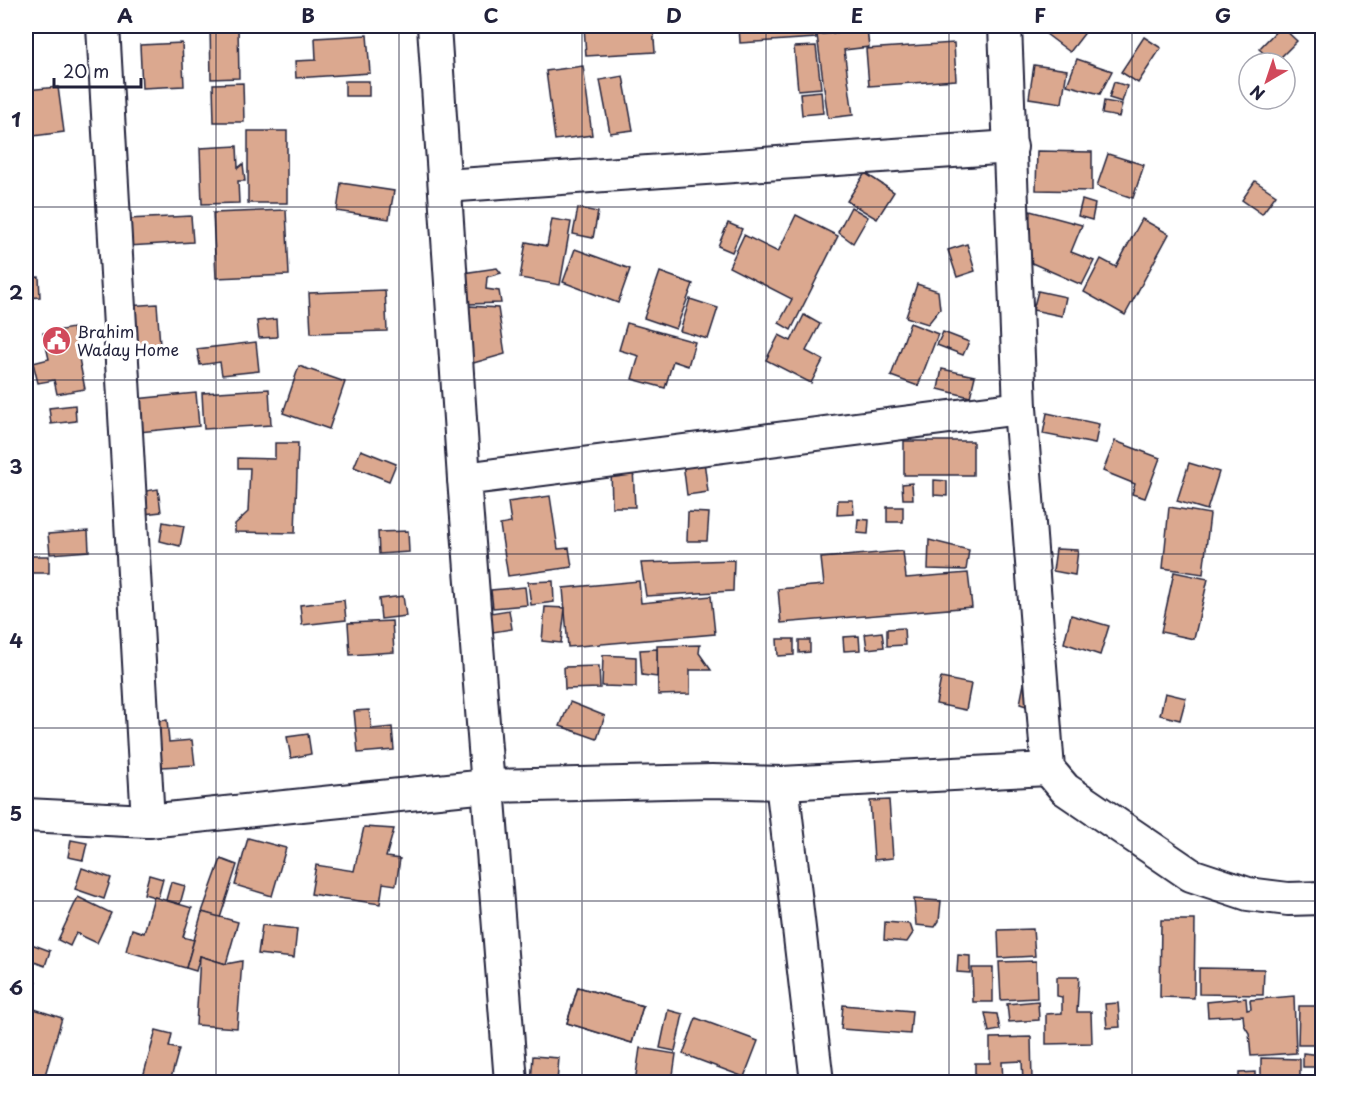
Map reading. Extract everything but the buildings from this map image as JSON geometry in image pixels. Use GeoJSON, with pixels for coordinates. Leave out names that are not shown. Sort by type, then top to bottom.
{"type":"FeatureCollection","features":[{"type":"Feature","properties":{"kind":"street"},"geometry":{"type":"LineString","coordinates":[[103,26],[148,821]]}},
{"type":"Feature","properties":{"kind":"street"},"geometry":{"type":"LineString","coordinates":[[434,26],[464,479],[511,1083]]}},
{"type":"Feature","properties":{"kind":"street"},"geometry":{"type":"LineString","coordinates":[[1005,26],[1020,408],[1048,769],[1065,789],[1191,875],[1248,894],[1288,899],[1323,898]]}},
{"type":"Feature","properties":{"kind":"street"},"geometry":{"type":"LineString","coordinates":[[445,186],[1011,147]]}},
{"type":"Feature","properties":{"kind":"street"},"geometry":{"type":"LineString","coordinates":[[464,479],[1020,408]]}},
{"type":"Feature","properties":{"kind":"street"},"geometry":{"type":"LineString","coordinates":[[26,815],[148,821],[487,786],[712,781],[782,783],[1048,769]]}},
{"type":"Feature","properties":{"kind":"street"},"geometry":{"type":"LineString","coordinates":[[782,783],[817,1083]]}},
{"type":"Feature","properties":{"kind":"place","name":"Brahim Waday Home"},"geometry":{"type":"Point","coordinates":[56,340]}}]}
